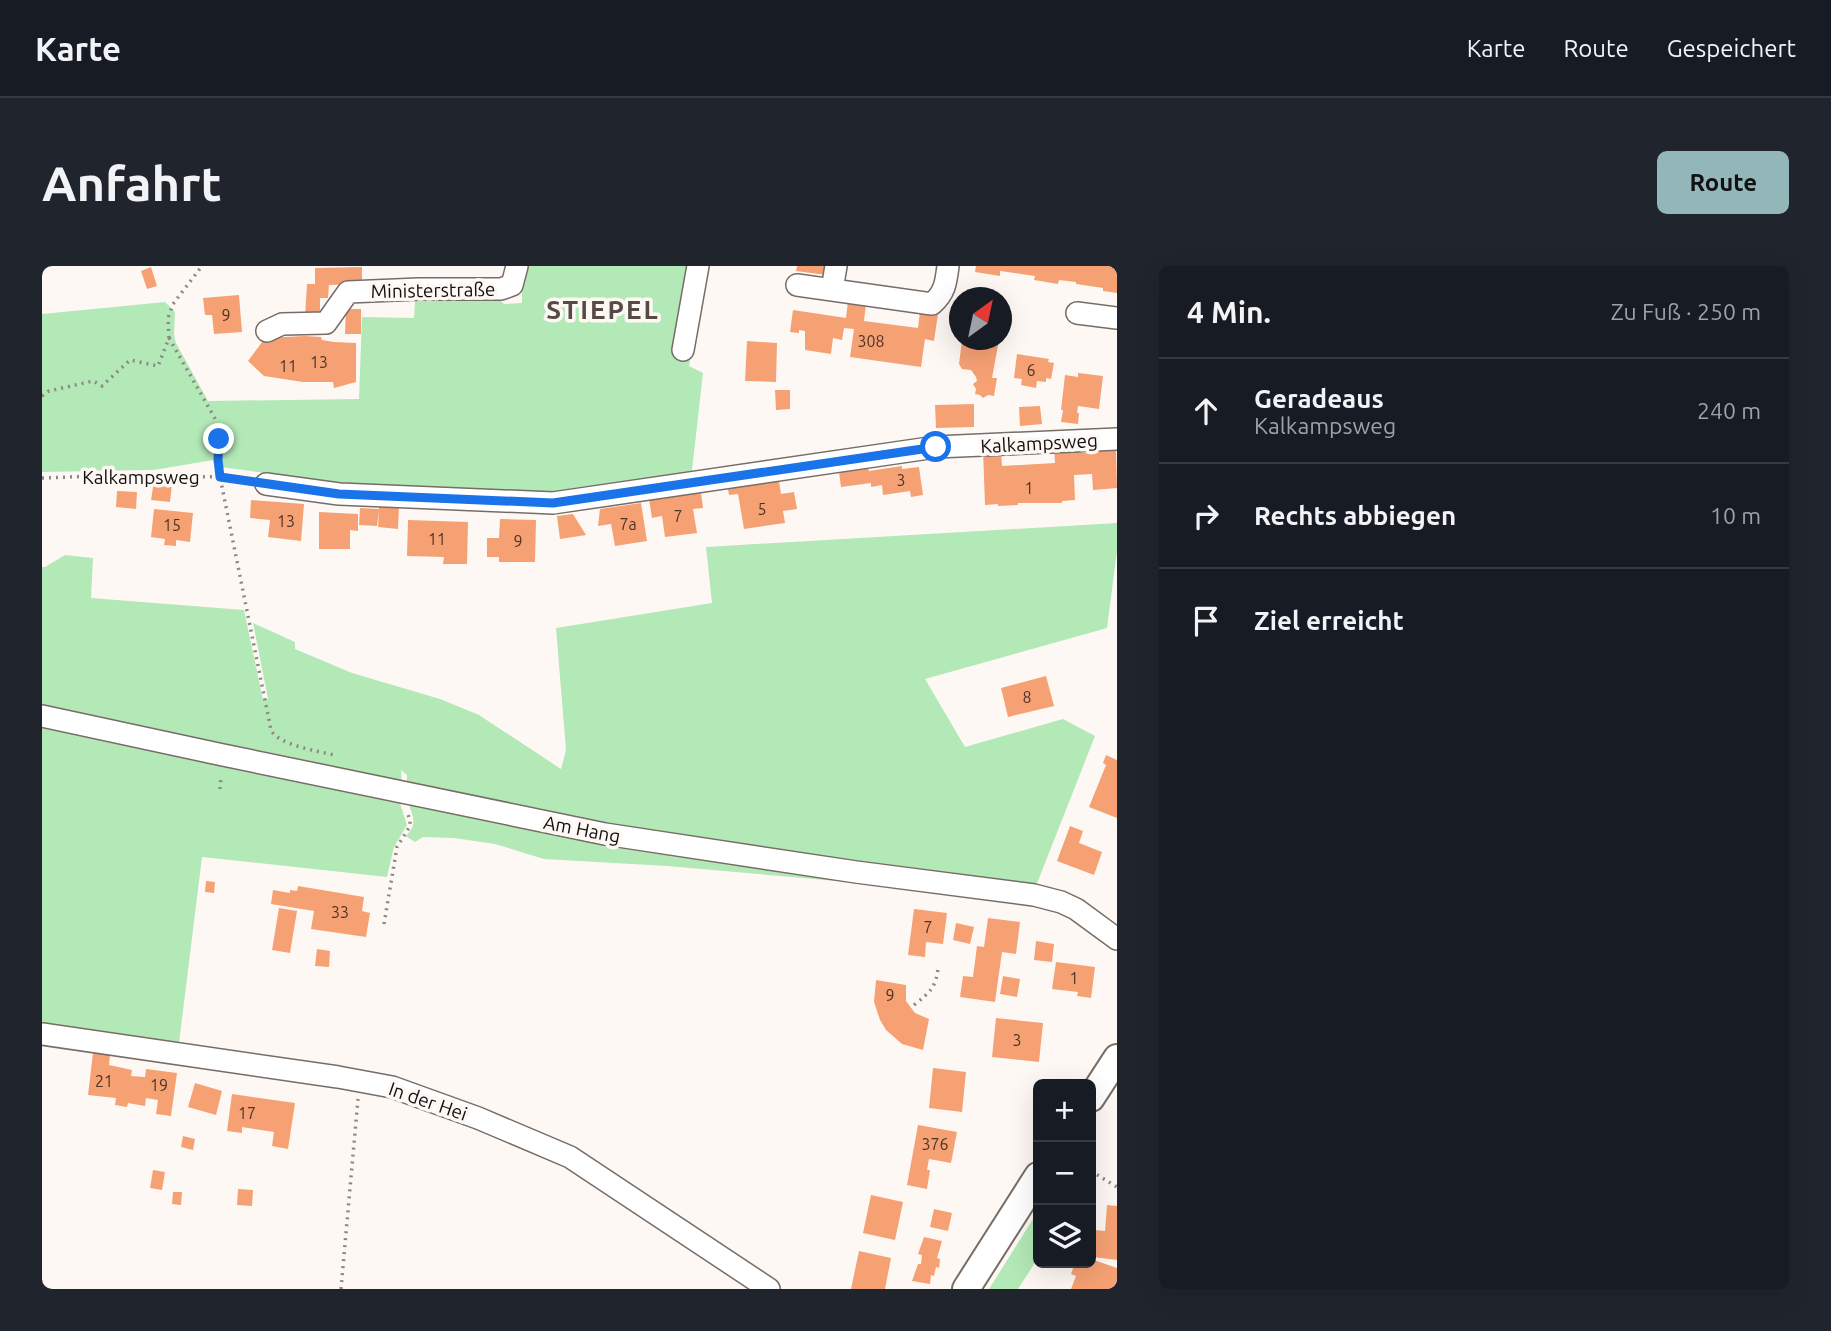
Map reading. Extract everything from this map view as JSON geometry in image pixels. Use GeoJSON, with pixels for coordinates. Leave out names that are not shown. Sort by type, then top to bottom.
{"type":"FeatureCollection","features":[{"type":"Feature","properties":{"kind":"main road"},"geometry":{"type":"LineString","coordinates":[[1096,1090],[1117,1058]]}},
{"type":"Feature","properties":{"kind":"main road"},"geometry":{"type":"LineString","coordinates":[[967,1289],[1033,1184]]}},
{"type":"Feature","properties":{"kind":"street","name":"Ministerstraße"},"geometry":{"type":"LineString","coordinates":[[267,331],[282,324],[326,323],[348,292],[501,289],[512,285],[517,266]]}},
{"type":"Feature","properties":{"kind":"street"},"geometry":{"type":"LineString","coordinates":[[683,351],[698,266]]}},
{"type":"Feature","properties":{"kind":"street"},"geometry":{"type":"LineString","coordinates":[[832,290],[836,266]]}},
{"type":"Feature","properties":{"kind":"street"},"geometry":{"type":"LineString","coordinates":[[797,285],[932,304],[945,288],[948,266]]}},
{"type":"Feature","properties":{"kind":"street"},"geometry":{"type":"LineString","coordinates":[[1077,313],[1117,318]]}},
{"type":"Feature","properties":{"kind":"street","name":"Kalkampsweg"},"geometry":{"type":"LineString","coordinates":[[266,484],[353,495],[553,503],[936,447],[1117,439]]}},
{"type":"Feature","properties":{"kind":"street","name":"Am Hang"},"geometry":{"type":"LineString","coordinates":[[42,716],[605,834],[843,870],[1034,895],[1076,909],[1117,939]]}},
{"type":"Feature","properties":{"kind":"street","name":"In der Hei"},"geometry":{"type":"LineString","coordinates":[[42,1034],[359,1081],[391,1087],[466,1113],[570,1157],[769,1289]]}},
{"type":"Feature","properties":{"kind":"path"},"geometry":{"type":"LineString","coordinates":[[42,397],[49,391],[93,381],[102,386],[130,360],[158,366],[169,338],[168,318],[173,304],[202,266]]}},
{"type":"Feature","properties":{"kind":"path"},"geometry":{"type":"LineString","coordinates":[[169,338],[217,422],[220,477],[271,730],[274,736],[292,744]]}},
{"type":"Feature","properties":{"kind":"path","name":"Kalkampsweg"},"geometry":{"type":"LineString","coordinates":[[42,478],[121,475],[220,477],[266,484]]}},
{"type":"Feature","properties":{"kind":"path"},"geometry":{"type":"LineString","coordinates":[[384,924],[397,846],[410,826],[404,793]]}},
{"type":"Feature","properties":{"kind":"path"},"geometry":{"type":"LineString","coordinates":[[914,1005],[936,982],[938,968]]}},
{"type":"Feature","properties":{"kind":"path"},"geometry":{"type":"LineString","coordinates":[[341,1289],[359,1081]]}},
{"type":"Feature","properties":{"kind":"path"},"geometry":{"type":"LineString","coordinates":[[1096,1174],[1117,1187]]}},
{"type":"Feature","properties":{"kind":"green space"},"geometry":{"type":"Polygon","coordinates":[[[522,266],[706,266],[689,366],[703,373],[690,488],[545,497],[358,486],[221,467],[219,459],[154,470],[42,472],[42,314],[165,302],[175,312],[176,343],[208,401],[359,399],[362,317],[414,318],[415,300],[419,295],[498,298],[504,304],[522,303],[522,266]]]}},
{"type":"Feature","properties":{"kind":"green space"},"geometry":{"type":"Polygon","coordinates":[[[1117,523],[1117,551],[1107,628],[925,679],[965,747],[1063,719],[1095,736],[1036,886],[673,839],[407,788],[407,775],[401,770],[402,787],[42,709],[42,567],[65,555],[93,558],[91,598],[244,610],[263,700],[268,699],[253,623],[295,642],[295,649],[352,673],[440,699],[479,715],[561,769],[566,750],[556,628],[712,603],[706,547],[1117,523]]]}},
{"type":"Feature","properties":{"kind":"green space"},"geometry":{"type":"Polygon","coordinates":[[[42,725],[399,800],[407,825],[394,847],[387,877],[202,857],[179,1043],[42,1025],[42,725]]]}},
{"type":"Feature","properties":{"kind":"green space"},"geometry":{"type":"Polygon","coordinates":[[[408,801],[882,885],[667,866],[544,859],[495,844],[454,838],[423,837],[415,842],[406,836],[413,823],[408,801]]]}},
{"type":"Feature","properties":{"kind":"green space"},"geometry":{"type":"Polygon","coordinates":[[[1033,1219],[1033,1266],[1018,1289],[989,1289],[1033,1219]]]}},
{"type":"Feature","properties":{"kind":"building"},"geometry":{"type":"Polygon","coordinates":[[[797,266],[827,266],[826,275],[796,271],[797,266]]]}},
{"type":"Feature","properties":{"kind":"building"},"geometry":{"type":"Polygon","coordinates":[[[976,266],[1117,266],[1117,293],[1076,282],[1059,280],[1058,284],[1034,280],[1035,276],[1000,271],[1000,276],[975,272],[976,266]]]}},
{"type":"Feature","properties":{"kind":"building"},"geometry":{"type":"Polygon","coordinates":[[[151,267],[157,286],[147,289],[141,271],[151,267]]]}},
{"type":"Feature","properties":{"kind":"building"},"geometry":{"type":"Polygon","coordinates":[[[362,267],[362,284],[329,285],[328,298],[320,298],[320,317],[305,317],[307,284],[315,284],[315,268],[362,267]]]}},
{"type":"Feature","properties":{"kind":"building"},"geometry":{"type":"Polygon","coordinates":[[[239,295],[242,332],[214,334],[212,315],[205,315],[203,298],[239,295]]]}},
{"type":"Feature","properties":{"kind":"building"},"geometry":{"type":"Polygon","coordinates":[[[848,301],[866,304],[864,321],[918,328],[920,311],[938,314],[934,341],[925,339],[921,367],[850,357],[854,329],[844,328],[842,340],[833,338],[831,354],[805,350],[805,331],[790,332],[793,310],[846,318],[848,301]]]}},
{"type":"Feature","properties":{"kind":"building"},"geometry":{"type":"Polygon","coordinates":[[[346,309],[361,309],[361,334],[345,334],[346,309]]]}},
{"type":"Feature","properties":{"kind":"building"},"geometry":{"type":"Polygon","coordinates":[[[305,336],[356,343],[356,382],[334,388],[333,382],[303,382],[264,376],[248,361],[265,338],[305,336]]]}},
{"type":"Feature","properties":{"kind":"building"},"geometry":{"type":"Polygon","coordinates":[[[747,341],[777,343],[776,382],[745,381],[747,341]]]}},
{"type":"Feature","properties":{"kind":"building"},"geometry":{"type":"Polygon","coordinates":[[[961,350],[997,350],[992,378],[997,378],[994,396],[983,398],[975,394],[973,384],[977,381],[976,377],[971,370],[962,369],[959,364],[961,350]]]}},
{"type":"Feature","properties":{"kind":"building"},"geometry":{"type":"Polygon","coordinates":[[[1017,354],[1049,359],[1048,362],[1054,363],[1051,379],[1046,378],[1046,382],[1037,381],[1036,388],[1021,385],[1022,379],[1014,378],[1017,354]]]}},
{"type":"Feature","properties":{"kind":"building"},"geometry":{"type":"Polygon","coordinates":[[[1078,373],[1103,376],[1099,409],[1078,406],[1078,424],[1061,422],[1065,375],[1078,377],[1078,373]]]}},
{"type":"Feature","properties":{"kind":"building"},"geometry":{"type":"Polygon","coordinates":[[[775,390],[790,390],[790,409],[776,410],[775,390]]]}},
{"type":"Feature","properties":{"kind":"building"},"geometry":{"type":"Polygon","coordinates":[[[974,404],[974,427],[936,428],[935,405],[974,404]]]}},
{"type":"Feature","properties":{"kind":"building"},"geometry":{"type":"Polygon","coordinates":[[[1040,406],[1042,424],[1020,426],[1019,407],[1040,406]]]}},
{"type":"Feature","properties":{"kind":"building"},"geometry":{"type":"Polygon","coordinates":[[[1082,446],[1082,453],[1116,449],[1117,488],[1093,490],[1092,474],[1074,475],[1075,500],[1062,503],[985,505],[983,450],[1001,450],[1002,466],[1055,463],[1054,447],[1082,446]]]}},
{"type":"Feature","properties":{"kind":"building"},"geometry":{"type":"Polygon","coordinates":[[[902,466],[902,469],[919,467],[923,495],[911,497],[910,491],[883,495],[882,485],[871,487],[871,483],[841,487],[839,472],[902,466]]]}},
{"type":"Feature","properties":{"kind":"building"},"geometry":{"type":"Polygon","coordinates":[[[763,477],[764,484],[779,481],[781,494],[794,492],[797,509],[783,511],[785,523],[744,529],[738,494],[729,495],[727,483],[763,477]]]}},
{"type":"Feature","properties":{"kind":"building"},"geometry":{"type":"Polygon","coordinates":[[[154,481],[172,484],[170,502],[151,500],[154,481]]]}},
{"type":"Feature","properties":{"kind":"building"},"geometry":{"type":"Polygon","coordinates":[[[117,491],[137,492],[136,509],[116,507],[117,491]]]}},
{"type":"Feature","properties":{"kind":"building"},"geometry":{"type":"Polygon","coordinates":[[[701,493],[703,508],[693,509],[697,533],[665,537],[662,516],[652,518],[649,499],[701,493]]]}},
{"type":"Feature","properties":{"kind":"building"},"geometry":{"type":"Polygon","coordinates":[[[251,500],[304,504],[301,541],[268,537],[270,520],[250,518],[251,500]]]}},
{"type":"Feature","properties":{"kind":"building"},"geometry":{"type":"Polygon","coordinates":[[[641,503],[647,541],[615,546],[611,524],[598,526],[600,509],[641,503]]]}},
{"type":"Feature","properties":{"kind":"building"},"geometry":{"type":"Polygon","coordinates":[[[379,505],[399,506],[398,529],[378,527],[379,511],[377,526],[359,525],[360,508],[379,509],[379,505]]]}},
{"type":"Feature","properties":{"kind":"building"},"geometry":{"type":"Polygon","coordinates":[[[154,509],[193,513],[190,542],[176,540],[176,546],[164,545],[165,539],[151,537],[154,509]]]}},
{"type":"Feature","properties":{"kind":"building"},"geometry":{"type":"Polygon","coordinates":[[[319,512],[358,514],[358,531],[350,530],[350,549],[319,549],[319,512]]]}},
{"type":"Feature","properties":{"kind":"building"},"geometry":{"type":"Polygon","coordinates":[[[573,514],[586,535],[560,539],[557,516],[573,514]]]}},
{"type":"Feature","properties":{"kind":"building"},"geometry":{"type":"Polygon","coordinates":[[[500,519],[536,520],[535,562],[499,562],[499,557],[487,557],[487,538],[499,538],[500,519]]]}},
{"type":"Feature","properties":{"kind":"building"},"geometry":{"type":"Polygon","coordinates":[[[408,520],[468,522],[467,564],[443,564],[444,557],[407,556],[408,520]]]}},
{"type":"Feature","properties":{"kind":"building"},"geometry":{"type":"Polygon","coordinates":[[[1046,676],[1054,706],[1008,717],[1001,688],[1046,676]]]}},
{"type":"Feature","properties":{"kind":"building"},"geometry":{"type":"Polygon","coordinates":[[[1106,755],[1117,760],[1117,818],[1089,807],[1106,765],[1103,763],[1106,755]]]}},
{"type":"Feature","properties":{"kind":"building"},"geometry":{"type":"Polygon","coordinates":[[[1070,826],[1083,831],[1079,843],[1102,852],[1094,875],[1057,861],[1070,826]]]}},
{"type":"Feature","properties":{"kind":"building"},"geometry":{"type":"Polygon","coordinates":[[[206,881],[215,882],[214,893],[205,892],[206,881]]]}},
{"type":"Feature","properties":{"kind":"building"},"geometry":{"type":"Polygon","coordinates":[[[298,886],[364,897],[362,911],[370,913],[366,937],[311,929],[314,911],[271,904],[273,890],[290,893],[290,890],[297,891],[298,886]]]}},
{"type":"Feature","properties":{"kind":"building"},"geometry":{"type":"Polygon","coordinates":[[[279,908],[297,911],[290,953],[272,950],[279,908]]]}},
{"type":"Feature","properties":{"kind":"building"},"geometry":{"type":"Polygon","coordinates":[[[914,909],[947,913],[943,944],[926,942],[925,957],[908,955],[914,909]]]}},
{"type":"Feature","properties":{"kind":"building"},"geometry":{"type":"Polygon","coordinates":[[[988,918],[1020,922],[1016,954],[1002,952],[995,1002],[960,997],[963,976],[973,977],[977,946],[984,947],[988,918]]]}},
{"type":"Feature","properties":{"kind":"building"},"geometry":{"type":"Polygon","coordinates":[[[956,923],[974,927],[970,944],[953,940],[956,923]]]}},
{"type":"Feature","properties":{"kind":"building"},"geometry":{"type":"Polygon","coordinates":[[[1036,941],[1054,944],[1052,962],[1034,960],[1036,941]]]}},
{"type":"Feature","properties":{"kind":"building"},"geometry":{"type":"Polygon","coordinates":[[[317,949],[330,951],[329,967],[315,966],[317,949]]]}},
{"type":"Feature","properties":{"kind":"building"},"geometry":{"type":"Polygon","coordinates":[[[1056,962],[1095,967],[1091,998],[1077,996],[1078,992],[1052,989],[1056,962]]]}},
{"type":"Feature","properties":{"kind":"building"},"geometry":{"type":"Polygon","coordinates":[[[1003,976],[1020,979],[1017,997],[1000,994],[1003,976]]]}},
{"type":"Feature","properties":{"kind":"building"},"geometry":{"type":"Polygon","coordinates":[[[876,980],[906,985],[906,1001],[915,1013],[929,1019],[923,1050],[902,1044],[886,1030],[874,1002],[876,980]]]}},
{"type":"Feature","properties":{"kind":"building"},"geometry":{"type":"Polygon","coordinates":[[[996,1018],[1043,1023],[1039,1062],[992,1057],[996,1018]]]}},
{"type":"Feature","properties":{"kind":"building"},"geometry":{"type":"Polygon","coordinates":[[[93,1053],[110,1055],[109,1065],[132,1070],[131,1076],[145,1077],[146,1069],[177,1073],[171,1116],[156,1114],[158,1100],[146,1098],[145,1106],[128,1103],[127,1107],[115,1105],[116,1098],[88,1095],[93,1053]]]}},
{"type":"Feature","properties":{"kind":"building"},"geometry":{"type":"Polygon","coordinates":[[[933,1068],[966,1072],[962,1112],[929,1108],[933,1068]]]}},
{"type":"Feature","properties":{"kind":"building"},"geometry":{"type":"Polygon","coordinates":[[[195,1083],[222,1091],[216,1115],[188,1107],[195,1083]]]}},
{"type":"Feature","properties":{"kind":"building"},"geometry":{"type":"Polygon","coordinates":[[[232,1094],[295,1103],[288,1149],[272,1146],[274,1132],[242,1127],[242,1133],[227,1131],[232,1094]]]}},
{"type":"Feature","properties":{"kind":"building"},"geometry":{"type":"Polygon","coordinates":[[[918,1125],[957,1132],[951,1163],[929,1159],[927,1189],[907,1185],[918,1125]]]}},
{"type":"Feature","properties":{"kind":"building"},"geometry":{"type":"Polygon","coordinates":[[[183,1136],[195,1139],[193,1150],[181,1147],[183,1136]]]}},
{"type":"Feature","properties":{"kind":"building"},"geometry":{"type":"Polygon","coordinates":[[[153,1170],[165,1172],[162,1190],[150,1188],[153,1170]]]}},
{"type":"Feature","properties":{"kind":"building"},"geometry":{"type":"Polygon","coordinates":[[[238,1189],[253,1190],[252,1206],[237,1205],[238,1189]]]}},
{"type":"Feature","properties":{"kind":"building"},"geometry":{"type":"Polygon","coordinates":[[[173,1192],[182,1192],[181,1205],[172,1204],[173,1192]]]}},
{"type":"Feature","properties":{"kind":"building"},"geometry":{"type":"Polygon","coordinates":[[[871,1195],[903,1202],[895,1240],[863,1233],[871,1195]]]}},
{"type":"Feature","properties":{"kind":"building"},"geometry":{"type":"Polygon","coordinates":[[[1107,1205],[1117,1206],[1117,1260],[1096,1257],[1096,1230],[1105,1231],[1107,1205]]]}},
{"type":"Feature","properties":{"kind":"building"},"geometry":{"type":"Polygon","coordinates":[[[934,1209],[952,1213],[948,1231],[930,1227],[934,1209]]]}},
{"type":"Feature","properties":{"kind":"building"},"geometry":{"type":"Polygon","coordinates":[[[924,1237],[942,1241],[937,1258],[940,1259],[939,1268],[936,1267],[934,1276],[931,1275],[930,1284],[912,1281],[918,1264],[921,1264],[922,1255],[918,1254],[924,1237]]]}},
{"type":"Feature","properties":{"kind":"building"},"geometry":{"type":"Polygon","coordinates":[[[859,1251],[891,1258],[885,1289],[851,1289],[859,1251]]]}},
{"type":"Feature","properties":{"kind":"building"},"geometry":{"type":"Polygon","coordinates":[[[1096,1261],[1117,1268],[1117,1280],[1114,1289],[1071,1289],[1076,1276],[1071,1274],[1073,1268],[1096,1268],[1096,1261]]]}},
{"type":"Feature","properties":{"kind":"district","name":"STIEPEL"},"geometry":{"type":"Point","coordinates":[603,309]}},
{"type":"Feature","properties":{"kind":"route"},"geometry":{"type":"LineString","coordinates":[[219,439],[220,477],[339,494],[542,503],[936,447]]}}]}
